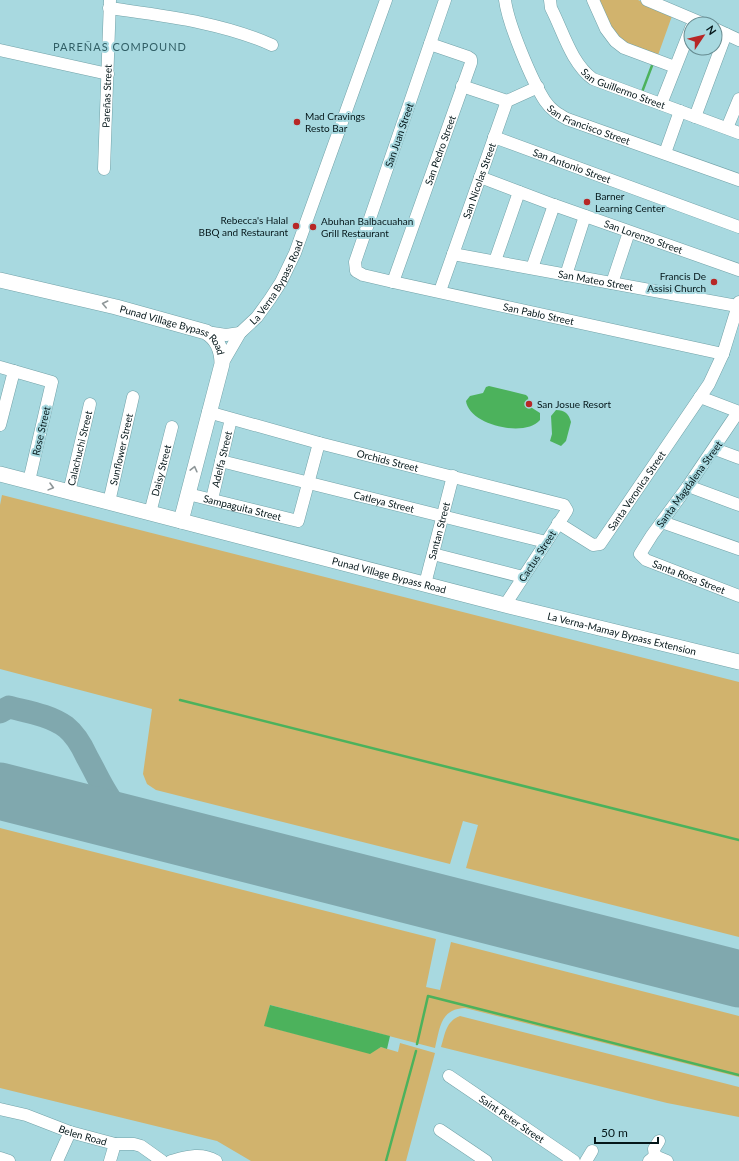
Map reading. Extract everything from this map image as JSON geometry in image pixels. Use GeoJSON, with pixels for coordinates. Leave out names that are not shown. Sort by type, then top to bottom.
{"type":"FeatureCollection","features":[{"type":"Feature","properties":{"kind":"main road","name":"Punad Village Bypass Road"},"geometry":{"type":"LineString","coordinates":[[0,280],[116,307],[206,332],[218,344],[222,354],[222,364],[208,412],[182,521]]}},
{"type":"Feature","properties":{"kind":"main road","name":"Punad Village Bypass Road"},"geometry":{"type":"LineString","coordinates":[[0,474],[505,605]]}},
{"type":"Feature","properties":{"kind":"main road","name":"La Verna-Mamay Bypass Extension"},"geometry":{"type":"LineString","coordinates":[[505,605],[739,662]]}},
{"type":"Feature","properties":{"kind":"street","name":"La Verna Bypass Road"},"geometry":{"type":"LineString","coordinates":[[222,364],[240,333],[257,317],[270,300],[281,282],[295,253],[386,0]]}},
{"type":"Feature","properties":{"kind":"street","name":"San Juan Street"},"geometry":{"type":"LineString","coordinates":[[356,270],[355,262],[445,0]]}},
{"type":"Feature","properties":{"kind":"street","name":"San Francisco Street"},"geometry":{"type":"LineString","coordinates":[[505,0],[506,10],[538,87],[546,102],[556,113],[567,119],[739,180]]}},
{"type":"Feature","properties":{"kind":"street","name":"San Guillermo Street"},"geometry":{"type":"LineString","coordinates":[[550,0],[574,57],[587,75],[593,79],[739,133]]}},
{"type":"Feature","properties":{"kind":"street"},"geometry":{"type":"LineString","coordinates":[[593,0],[606,29],[615,41],[624,48],[675,67]]}},
{"type":"Feature","properties":{"kind":"street"},"geometry":{"type":"LineString","coordinates":[[647,0],[683,18]]}},
{"type":"Feature","properties":{"kind":"street"},"geometry":{"type":"LineString","coordinates":[[110,4],[242,33],[272,45]]}},
{"type":"Feature","properties":{"kind":"street","name":"Pareñas Street"},"geometry":{"type":"LineString","coordinates":[[104,169],[110,4]]}},
{"type":"Feature","properties":{"kind":"street"},"geometry":{"type":"LineString","coordinates":[[723,33],[739,40]]}},
{"type":"Feature","properties":{"kind":"street"},"geometry":{"type":"LineString","coordinates":[[695,117],[726,34]]}},
{"type":"Feature","properties":{"kind":"street","name":"San Pedro Street"},"geometry":{"type":"LineString","coordinates":[[393,282],[471,63],[471,59],[430,44]]}},
{"type":"Feature","properties":{"kind":"street"},"geometry":{"type":"LineString","coordinates":[[0,50],[108,74]]}},
{"type":"Feature","properties":{"kind":"street"},"geometry":{"type":"LineString","coordinates":[[661,104],[683,51]]}},
{"type":"Feature","properties":{"kind":"street"},"geometry":{"type":"LineString","coordinates":[[462,86],[508,101],[538,87]]}},
{"type":"Feature","properties":{"kind":"street"},"geometry":{"type":"LineString","coordinates":[[727,128],[739,99]]}},
{"type":"Feature","properties":{"kind":"street","name":"San Nicolas Street"},"geometry":{"type":"LineString","coordinates":[[440,291],[508,101]]}},
{"type":"Feature","properties":{"kind":"street"},"geometry":{"type":"LineString","coordinates":[[665,153],[680,112]]}},
{"type":"Feature","properties":{"kind":"street","name":"San Antonio Street"},"geometry":{"type":"LineString","coordinates":[[494,137],[739,227]]}},
{"type":"Feature","properties":{"kind":"street","name":"San Lorenzo Street"},"geometry":{"type":"LineString","coordinates":[[480,177],[628,232],[739,270]]}},
{"type":"Feature","properties":{"kind":"street"},"geometry":{"type":"LineString","coordinates":[[495,261],[519,192]]}},
{"type":"Feature","properties":{"kind":"street"},"geometry":{"type":"LineString","coordinates":[[532,268],[554,205]]}},
{"type":"Feature","properties":{"kind":"street"},"geometry":{"type":"LineString","coordinates":[[566,275],[585,216]]}},
{"type":"Feature","properties":{"kind":"street"},"geometry":{"type":"LineString","coordinates":[[612,283],[628,232]]}},
{"type":"Feature","properties":{"kind":"street","name":"San Mateo Street"},"geometry":{"type":"LineString","coordinates":[[453,254],[738,304]]}},
{"type":"Feature","properties":{"kind":"street","name":"San Pablo Street"},"geometry":{"type":"LineString","coordinates":[[356,270],[363,275],[393,282],[440,291],[723,354]]}},
{"type":"Feature","properties":{"kind":"street","name":"Santa Veronica Street"},"geometry":{"type":"LineString","coordinates":[[558,523],[593,545],[600,544],[700,397],[723,354],[738,304]]}},
{"type":"Feature","properties":{"kind":"street","name":"La Verna Bypass Road"},"geometry":{"type":"LineString","coordinates":[[206,332],[226,335],[240,333]]}},
{"type":"Feature","properties":{"kind":"street"},"geometry":{"type":"LineString","coordinates":[[0,367],[14,371],[0,425]]}},
{"type":"Feature","properties":{"kind":"street","name":"Rose Street"},"geometry":{"type":"LineString","coordinates":[[14,371],[52,382],[29,482]]}},
{"type":"Feature","properties":{"kind":"street","name":"Sunflower Street"},"geometry":{"type":"LineString","coordinates":[[109,502],[134,397]]}},
{"type":"Feature","properties":{"kind":"street"},"geometry":{"type":"LineString","coordinates":[[700,397],[739,412]]}},
{"type":"Feature","properties":{"kind":"street","name":"Calachuchi Street"},"geometry":{"type":"LineString","coordinates":[[69,492],[90,404]]}},
{"type":"Feature","properties":{"kind":"street","name":"Orchids Street"},"geometry":{"type":"LineString","coordinates":[[208,412],[318,443],[562,503],[566,507]]}},
{"type":"Feature","properties":{"kind":"street","name":"Santa Magdalena Street"},"geometry":{"type":"LineString","coordinates":[[641,556],[641,551],[739,412]]}},
{"type":"Feature","properties":{"kind":"street","name":"Adelfa Street"},"geometry":{"type":"LineString","coordinates":[[212,500],[231,419]]}},
{"type":"Feature","properties":{"kind":"street","name":"Daisy Street"},"geometry":{"type":"LineString","coordinates":[[150,513],[172,427]]}},
{"type":"Feature","properties":{"kind":"street"},"geometry":{"type":"LineString","coordinates":[[308,482],[318,443]]}},
{"type":"Feature","properties":{"kind":"street"},"geometry":{"type":"LineString","coordinates":[[715,448],[739,458]]}},
{"type":"Feature","properties":{"kind":"street","name":"Catleya Street"},"geometry":{"type":"LineString","coordinates":[[221,461],[546,542]]}},
{"type":"Feature","properties":{"kind":"street","name":"Santan Street"},"geometry":{"type":"LineString","coordinates":[[426,584],[453,476]]}},
{"type":"Feature","properties":{"kind":"street","name":"Sampaguita Street"},"geometry":{"type":"LineString","coordinates":[[188,494],[298,521],[308,482]]}},
{"type":"Feature","properties":{"kind":"street"},"geometry":{"type":"LineString","coordinates":[[688,486],[739,505]]}},
{"type":"Feature","properties":{"kind":"street","name":"Cactus Street"},"geometry":{"type":"LineString","coordinates":[[505,605],[566,512],[566,507]]}},
{"type":"Feature","properties":{"kind":"street"},"geometry":{"type":"LineString","coordinates":[[662,522],[739,549]]}},
{"type":"Feature","properties":{"kind":"street"},"geometry":{"type":"LineString","coordinates":[[433,554],[523,577]]}},
{"type":"Feature","properties":{"kind":"street","name":"Santa Rosa Street"},"geometry":{"type":"LineString","coordinates":[[641,556],[646,560],[739,596]]}},
{"type":"Feature","properties":{"kind":"street","name":"Saint Peter Street"},"geometry":{"type":"LineString","coordinates":[[449,1076],[574,1161]]}},
{"type":"Feature","properties":{"kind":"street","name":"Belen Road"},"geometry":{"type":"LineString","coordinates":[[0,1109],[26,1115],[70,1132],[115,1144],[134,1144],[141,1146],[150,1150],[161,1161]]}},
{"type":"Feature","properties":{"kind":"street"},"geometry":{"type":"LineString","coordinates":[[440,1130],[486,1161]]}},
{"type":"Feature","properties":{"kind":"street"},"geometry":{"type":"LineString","coordinates":[[57,1161],[70,1132]]}},
{"type":"Feature","properties":{"kind":"street"},"geometry":{"type":"LineString","coordinates":[[659,1141],[654,1149],[652,1158],[667,1161]]}},
{"type":"Feature","properties":{"kind":"street"},"geometry":{"type":"LineString","coordinates":[[110,1161],[115,1144]]}},
{"type":"Feature","properties":{"kind":"street"},"geometry":{"type":"LineString","coordinates":[[171,1161],[188,1156],[199,1156],[216,1161]]}},
{"type":"Feature","properties":{"kind":"street"},"geometry":{"type":"LineString","coordinates":[[0,1158],[9,1161]]}},
{"type":"Feature","properties":{"kind":"shaded area"},"geometry":{"type":"Polygon","coordinates":[[[597,0],[638,0],[672,16],[657,58],[629,47],[615,36],[597,0]]]}},
{"type":"Feature","properties":{"kind":"shaded area"},"geometry":{"type":"Polygon","coordinates":[[[489,386],[526,395],[528,397],[529,406],[540,413],[540,420],[533,425],[523,428],[511,428],[498,426],[477,417],[469,409],[466,401],[470,396],[483,393],[486,387],[489,386]]]}},
{"type":"Feature","properties":{"kind":"shaded area"},"geometry":{"type":"Polygon","coordinates":[[[556,410],[566,413],[571,422],[566,441],[561,446],[550,441],[552,434],[551,416],[556,410]]]}},
{"type":"Feature","properties":{"kind":"shaded area"},"geometry":{"type":"Polygon","coordinates":[[[2,495],[739,682],[739,937],[466,868],[478,825],[463,821],[450,864],[156,790],[147,784],[143,774],[152,709],[0,669],[0,505],[2,495]]]}},
{"type":"Feature","properties":{"kind":"shaded area"},"geometry":{"type":"Polygon","coordinates":[[[0,828],[436,939],[426,987],[440,990],[451,942],[739,1016],[739,1077],[465,1008],[450,1012],[442,1021],[435,1048],[270,1005],[265,1026],[370,1053],[381,1047],[398,1052],[400,1043],[435,1053],[406,1161],[251,1161],[217,1141],[0,1088],[0,828]]]}},
{"type":"Feature","properties":{"kind":"shaded area"},"geometry":{"type":"Polygon","coordinates":[[[270,1005],[390,1036],[387,1049],[381,1047],[370,1054],[264,1026],[270,1005]]]}},
{"type":"Feature","properties":{"kind":"shaded area"},"geometry":{"type":"Polygon","coordinates":[[[460,1016],[739,1087],[739,1117],[667,1103],[441,1047],[449,1025],[455,1018],[460,1016]]]}},
{"type":"Feature","properties":{"kind":"waterway"},"geometry":{"type":"LineString","coordinates":[[642,92],[653,63]]}},
{"type":"Feature","properties":{"kind":"waterway"},"geometry":{"type":"LineString","coordinates":[[180,700],[739,840]]}},
{"type":"Feature","properties":{"kind":"waterway"},"geometry":{"type":"LineString","coordinates":[[417,1044],[428,996],[739,1075]]}},
{"type":"Feature","properties":{"kind":"waterway"},"geometry":{"type":"LineString","coordinates":[[386,1161],[416,1051]]}},
{"type":"Feature","properties":{"kind":"taxiway"},"geometry":{"type":"LineString","coordinates":[[0,712],[9,707],[46,717],[66,727],[76,737],[81,745],[112,802],[128,818],[154,831]]}},
{"type":"Feature","properties":{"kind":"taxiway"},"geometry":{"type":"LineString","coordinates":[[0,804],[16,812],[25,813],[43,813],[70,809]]}},
{"type":"Feature","properties":{"kind":"runway"},"geometry":{"type":"LineString","coordinates":[[0,791],[739,979]]}},
{"type":"Feature","properties":{"kind":"place","name":"Mad Cravings Resto Bar"},"geometry":{"type":"Point","coordinates":[297,122]}},
{"type":"Feature","properties":{"kind":"place","name":"Barner Learning Center"},"geometry":{"type":"Point","coordinates":[587,202]}},
{"type":"Feature","properties":{"kind":"place","name":"Rebecca's Halal BBQ and Restaurant"},"geometry":{"type":"Point","coordinates":[296,226]}},
{"type":"Feature","properties":{"kind":"place","name":"Abuhan Balbacuahan Grill Restaurant"},"geometry":{"type":"Point","coordinates":[313,227]}},
{"type":"Feature","properties":{"kind":"place","name":"Francis De Assisi Church"},"geometry":{"type":"Point","coordinates":[714,282]}},
{"type":"Feature","properties":{"kind":"place","name":"San Josue Resort"},"geometry":{"type":"Point","coordinates":[529,404]}},
{"type":"Feature","properties":{"kind":"district","name":"PAREÑAS COMPOUND"},"geometry":{"type":"Point","coordinates":[120,47]}}]}
